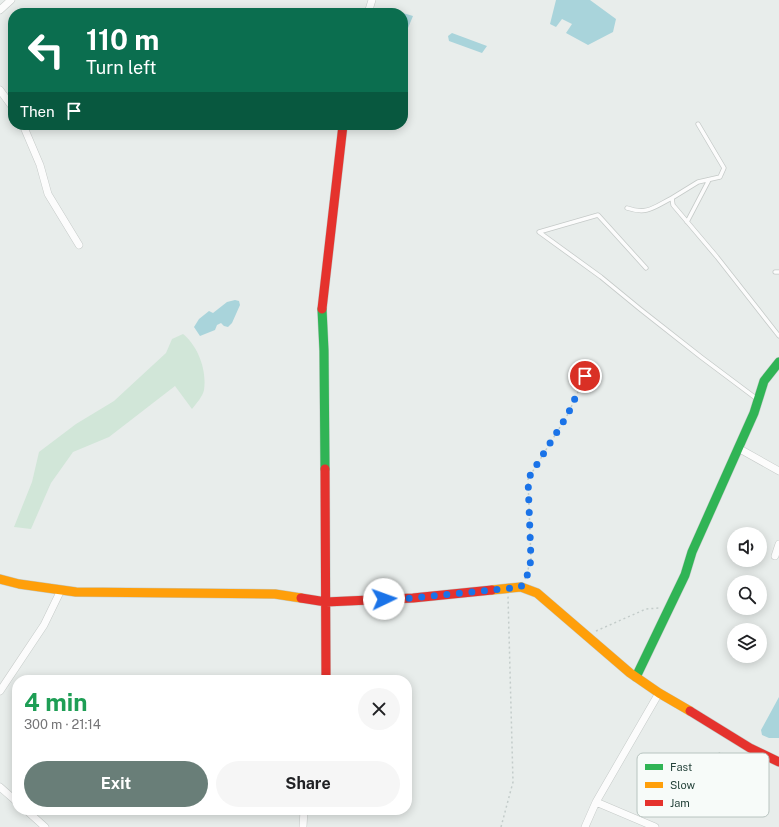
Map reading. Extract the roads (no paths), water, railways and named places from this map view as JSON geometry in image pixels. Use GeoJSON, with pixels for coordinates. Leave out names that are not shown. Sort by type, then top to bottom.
{"type":"FeatureCollection","features":[{"type":"Feature","properties":{"kind":"street"},"geometry":{"type":"LineString","coordinates":[[0,10],[11,0]]}},
{"type":"Feature","properties":{"kind":"street"},"geometry":{"type":"LineString","coordinates":[[0,90],[8,101]]}},
{"type":"Feature","properties":{"kind":"street"},"geometry":{"type":"LineString","coordinates":[[25,130],[40,165],[48,194],[79,245]]}},
{"type":"Feature","properties":{"kind":"street"},"geometry":{"type":"LineString","coordinates":[[326,675],[324,350],[322,307],[342,130]]}},
{"type":"Feature","properties":{"kind":"street"},"geometry":{"type":"LineString","coordinates":[[636,677],[685,575],[692,552],[754,413],[764,381],[779,362]]}},
{"type":"Feature","properties":{"kind":"street"},"geometry":{"type":"LineString","coordinates":[[738,448],[779,471]]}},
{"type":"Feature","properties":{"kind":"street"},"geometry":{"type":"LineString","coordinates":[[775,556],[779,544]]}},
{"type":"Feature","properties":{"kind":"street"},"geometry":{"type":"LineString","coordinates":[[0,579],[19,584],[76,592],[275,594],[326,602],[413,598],[508,587],[521,587],[537,593],[636,677],[659,693],[760,753]]}},
{"type":"Feature","properties":{"kind":"street"},"geometry":{"type":"LineString","coordinates":[[0,691],[44,625],[60,590]]}},
{"type":"Feature","properties":{"kind":"street"},"geometry":{"type":"LineString","coordinates":[[585,827],[596,802],[659,693]]}},
{"type":"Feature","properties":{"kind":"street"},"geometry":{"type":"LineString","coordinates":[[769,757],[779,762]]}},
{"type":"Feature","properties":{"kind":"street"},"geometry":{"type":"LineString","coordinates":[[0,786],[12,797]]}},
{"type":"Feature","properties":{"kind":"street"},"geometry":{"type":"LineString","coordinates":[[596,802],[655,827]]}},
{"type":"Feature","properties":{"kind":"street"},"geometry":{"type":"LineString","coordinates":[[32,815],[45,827]]}},
{"type":"Feature","properties":{"kind":"street"},"geometry":{"type":"LineString","coordinates":[[303,827],[304,815]]}},
{"type":"Feature","properties":{"kind":"lane"},"geometry":{"type":"LineString","coordinates":[[627,208],[647,211],[698,182],[720,177],[724,168],[698,124]]}},
{"type":"Feature","properties":{"kind":"lane"},"geometry":{"type":"LineString","coordinates":[[687,222],[710,180]]}},
{"type":"Feature","properties":{"kind":"lane"},"geometry":{"type":"LineString","coordinates":[[675,196],[672,198],[673,205],[716,256],[779,336]]}},
{"type":"Feature","properties":{"kind":"lane"},"geometry":{"type":"LineString","coordinates":[[646,268],[598,215],[539,232],[601,277],[758,400]]}},
{"type":"Feature","properties":{"kind":"water"},"geometry":{"type":"Polygon","coordinates":[[[556,0],[590,0],[616,19],[613,32],[588,45],[566,33],[572,24],[562,19],[556,27],[550,24],[556,0]]]}},
{"type":"Feature","properties":{"kind":"water"},"geometry":{"type":"Polygon","coordinates":[[[408,14],[413,16],[408,28],[408,14]]]}},
{"type":"Feature","properties":{"kind":"water"},"geometry":{"type":"Polygon","coordinates":[[[452,33],[487,46],[482,53],[449,41],[448,36],[452,33]]]}},
{"type":"Feature","properties":{"kind":"water"},"geometry":{"type":"Polygon","coordinates":[[[235,300],[239,301],[240,305],[232,323],[228,327],[221,323],[217,325],[215,330],[200,336],[194,327],[199,319],[209,311],[213,313],[227,302],[235,300]]]}},
{"type":"Feature","properties":{"kind":"water"},"geometry":{"type":"Polygon","coordinates":[[[779,697],[779,738],[769,738],[762,735],[761,730],[779,697]]]}}]}
